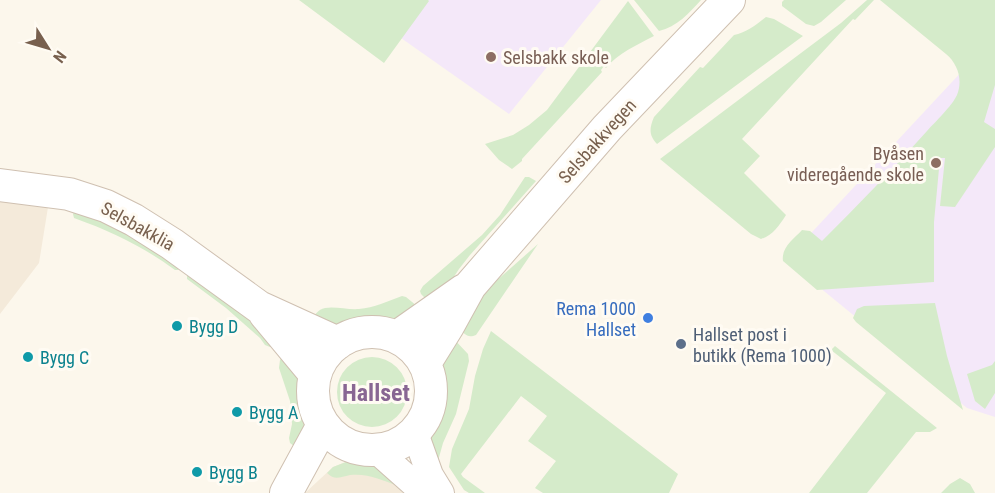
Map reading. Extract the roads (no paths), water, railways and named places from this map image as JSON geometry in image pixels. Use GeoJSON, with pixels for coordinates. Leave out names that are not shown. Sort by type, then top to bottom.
{"type":"FeatureCollection","features":[{"type":"Feature","properties":{"kind":"street","name":"Selsbakkvegen"},"geometry":{"type":"LineString","coordinates":[[425,363],[470,286],[607,128],[729,0]]}},
{"type":"Feature","properties":{"kind":"street","name":"Selsbakklia"},"geometry":{"type":"LineString","coordinates":[[0,185],[69,194],[106,206],[134,220],[172,244],[259,307],[338,342]]}},
{"type":"Feature","properties":{"kind":"street","name":"Selsbakkvegen"},"geometry":{"type":"LineString","coordinates":[[398,337],[470,286]]}},
{"type":"Feature","properties":{"kind":"street","name":"Selsbakklia"},"geometry":{"type":"LineString","coordinates":[[259,307],[315,374]]}},
{"type":"Feature","properties":{"kind":"street"},"geometry":{"type":"LineString","coordinates":[[377,332],[398,337],[418,353],[425,363],[431,381],[431,400],[426,418],[415,433],[404,442],[391,448],[377,451],[361,450],[346,445],[333,436],[315,409],[313,391],[315,374],[328,351],[338,342],[357,334],[377,332]]}},
{"type":"Feature","properties":{"kind":"street"},"geometry":{"type":"LineString","coordinates":[[288,493],[323,424]]}},
{"type":"Feature","properties":{"kind":"street"},"geometry":{"type":"LineString","coordinates":[[415,433],[430,475],[441,493]]}},
{"type":"Feature","properties":{"kind":"street"},"geometry":{"type":"LineString","coordinates":[[288,493],[346,445]]}},
{"type":"Feature","properties":{"kind":"street"},"geometry":{"type":"LineString","coordinates":[[377,451],[426,493]]}},
{"type":"Feature","properties":{"kind":"place","name":"Selsbakk skole"},"geometry":{"type":"Point","coordinates":[491,57]}},
{"type":"Feature","properties":{"kind":"place","name":"Byåsen videregående skole"},"geometry":{"type":"Point","coordinates":[936,163]}},
{"type":"Feature","properties":{"kind":"place","name":"Rema 1000 Hallset"},"geometry":{"type":"Point","coordinates":[648,318]}},
{"type":"Feature","properties":{"kind":"place","name":"Bygg D"},"geometry":{"type":"Point","coordinates":[177,326]}},
{"type":"Feature","properties":{"kind":"place","name":"Hallset post i butikk (Rema 1000)"},"geometry":{"type":"Point","coordinates":[681,344]}},
{"type":"Feature","properties":{"kind":"place","name":"Bygg C"},"geometry":{"type":"Point","coordinates":[28,357]}},
{"type":"Feature","properties":{"kind":"place","name":"Bygg A"},"geometry":{"type":"Point","coordinates":[237,412]}},
{"type":"Feature","properties":{"kind":"place","name":"Bygg B"},"geometry":{"type":"Point","coordinates":[197,472]}},
{"type":"Feature","properties":{"kind":"district","name":"Hallset"},"geometry":{"type":"Point","coordinates":[376,393]}}]}
